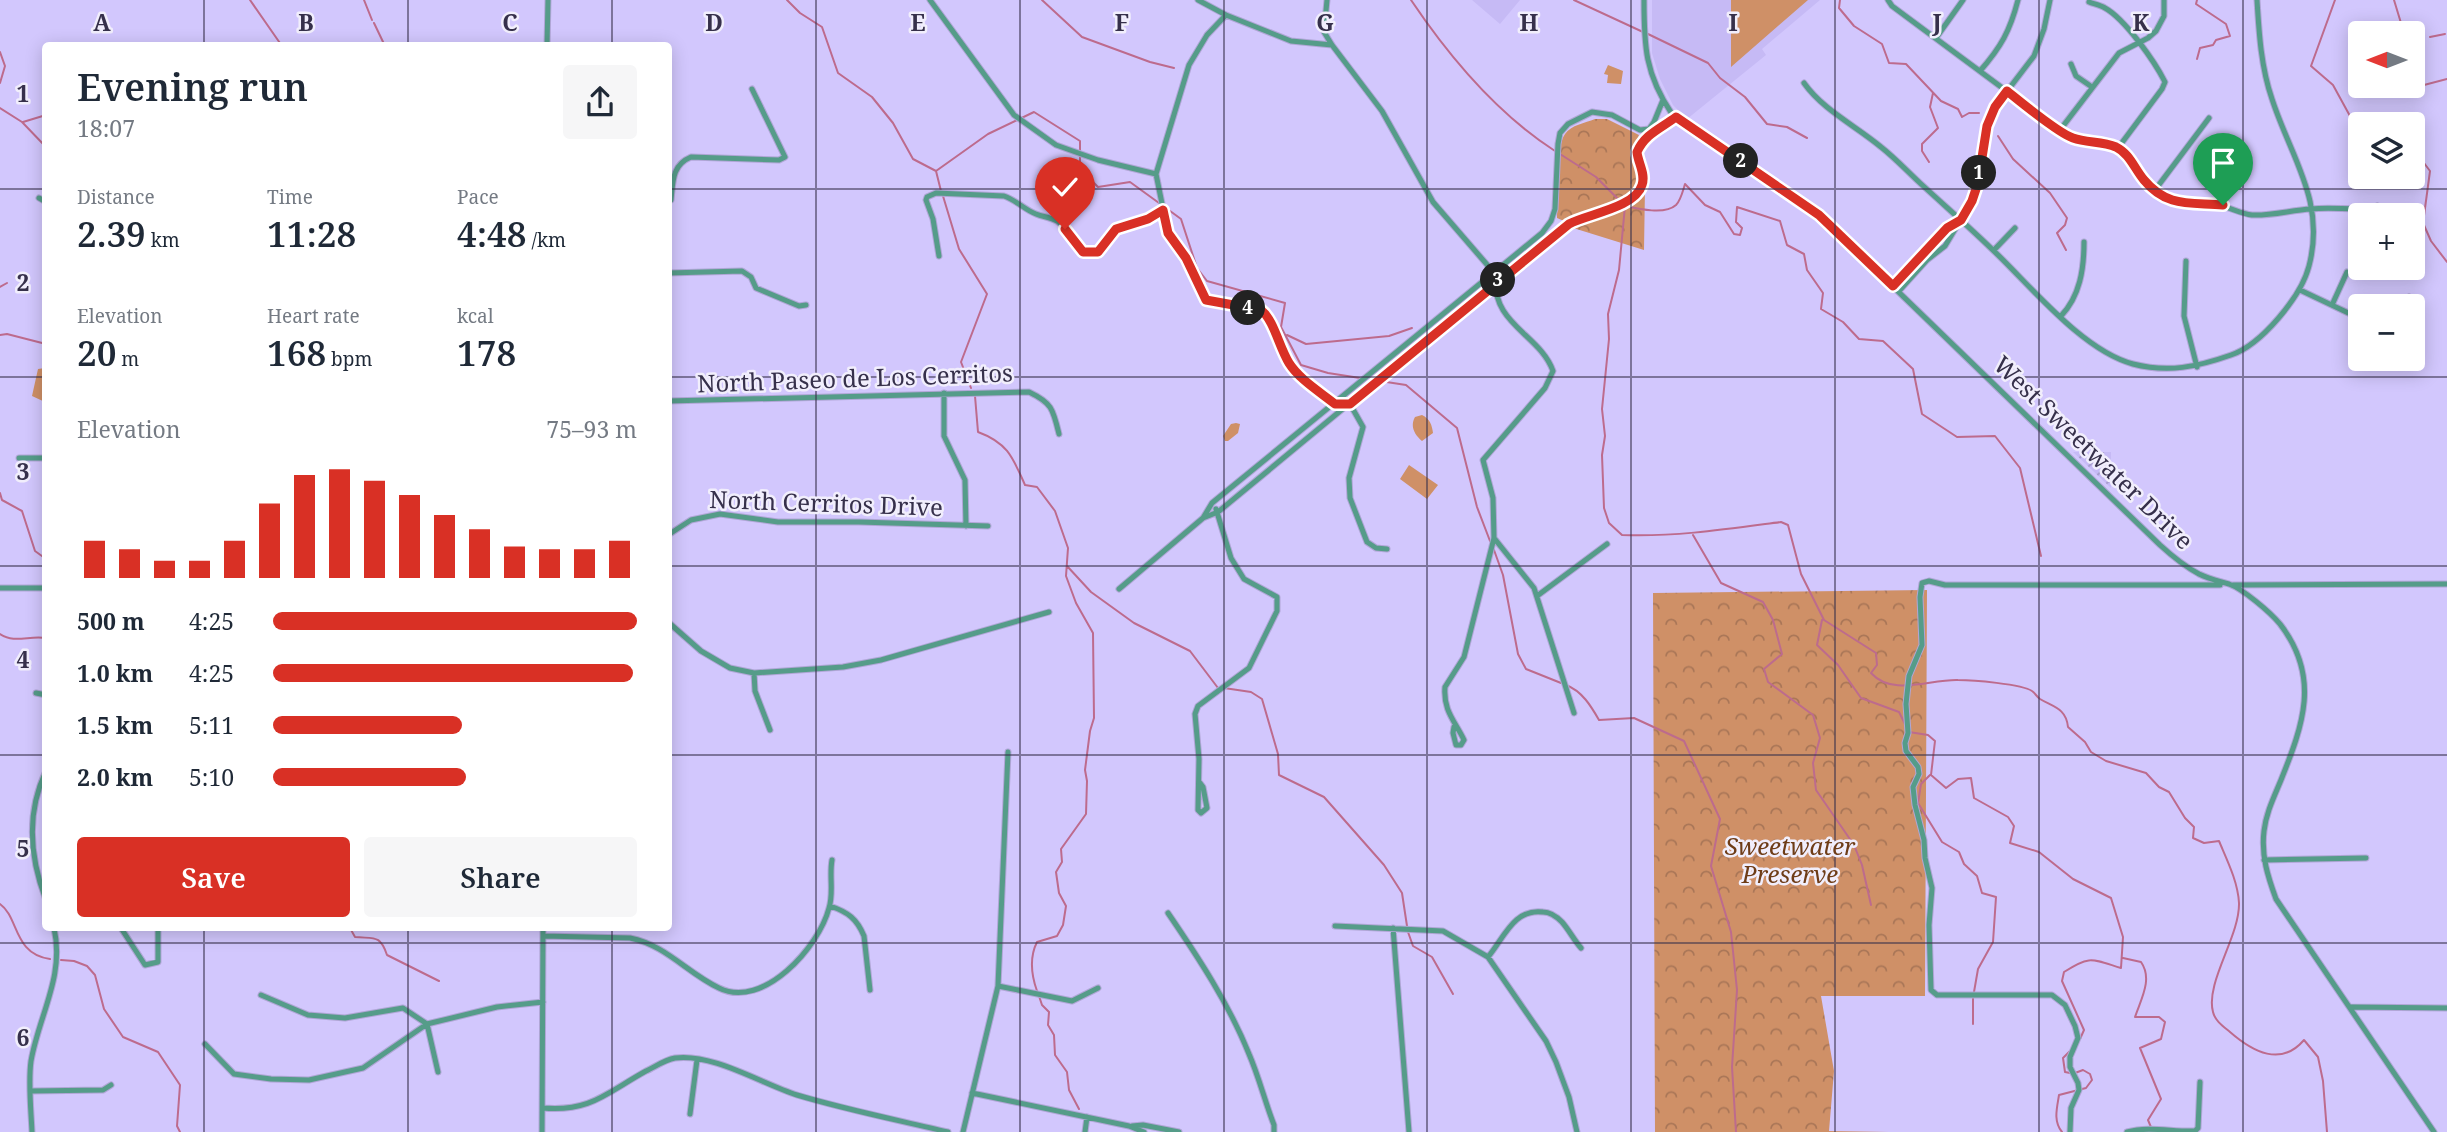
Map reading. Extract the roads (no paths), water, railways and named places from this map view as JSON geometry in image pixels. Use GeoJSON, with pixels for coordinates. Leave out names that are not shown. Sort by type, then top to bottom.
{"type":"FeatureCollection","features":[{"type":"Feature","properties":{"kind":"street"},"geometry":{"type":"LineString","coordinates":[[547,42],[548,0]]}},
{"type":"Feature","properties":{"kind":"street"},"geometry":{"type":"LineString","coordinates":[[930,0],[1014,116],[1056,145],[1098,160],[1156,174]]}},
{"type":"Feature","properties":{"kind":"street"},"geometry":{"type":"LineString","coordinates":[[1198,0],[1226,15],[1291,41],[1332,46]]}},
{"type":"Feature","properties":{"kind":"street"},"geometry":{"type":"LineString","coordinates":[[1327,0],[1324,32],[1332,46],[1382,111],[1433,202],[1496,275],[1495,283],[1503,313],[1548,356],[1553,370],[1545,388],[1483,460],[1493,498],[1494,538],[1464,657],[1445,687],[1446,702],[1454,727]]}},
{"type":"Feature","properties":{"kind":"street","name":"West Sweetwater Drive"},"geometry":{"type":"LineString","coordinates":[[1644,0],[1644,36],[1649,71],[1663,100],[1676,117],[1819,215],[2160,545],[2200,575],[2232,585],[2265,609],[2280,624],[2295,649],[2303,672],[2304,718],[2269,810],[2264,832],[2264,860],[2276,899],[2434,1132]]}},
{"type":"Feature","properties":{"kind":"street"},"geometry":{"type":"LineString","coordinates":[[1888,0],[1892,6],[2070,138],[2085,142],[2102,142],[2118,148],[2132,161],[2143,179],[2168,199],[2181,204],[2223,205],[2254,215],[2313,208],[2348,209]]}},
{"type":"Feature","properties":{"kind":"street"},"geometry":{"type":"LineString","coordinates":[[1936,38],[1963,0]]}},
{"type":"Feature","properties":{"kind":"street"},"geometry":{"type":"LineString","coordinates":[[1980,71],[2000,48],[2010,29],[2018,0]]}},
{"type":"Feature","properties":{"kind":"street"},"geometry":{"type":"LineString","coordinates":[[1899,291],[1927,260],[1945,246],[1972,201],[1978,183],[1987,126],[1995,107],[2034,56],[2044,29],[2050,0]]}},
{"type":"Feature","properties":{"kind":"street"},"geometry":{"type":"LineString","coordinates":[[2060,130],[2119,53],[2156,31],[2164,16],[2164,0]]}},
{"type":"Feature","properties":{"kind":"street"},"geometry":{"type":"LineString","coordinates":[[1804,83],[1813,95],[1882,148],[1994,250],[2087,341],[2130,363],[2168,370],[2197,367],[2244,351],[2264,333],[2300,290],[2309,267],[2314,241],[2313,208],[2307,183],[2271,99],[2259,44],[2257,0]]}},
{"type":"Feature","properties":{"kind":"street"},"geometry":{"type":"LineString","coordinates":[[2089,2],[2105,8],[2138,43],[2165,82],[2118,148]]}},
{"type":"Feature","properties":{"kind":"street"},"geometry":{"type":"LineString","coordinates":[[1226,15],[1207,35],[1189,65],[1156,174],[1168,233],[1186,258],[1206,300],[1261,310],[1267,315],[1277,342],[1291,366],[1335,404],[1350,404]]}},
{"type":"Feature","properties":{"kind":"street"},"geometry":{"type":"LineString","coordinates":[[2071,64],[2076,76],[2092,87]]}},
{"type":"Feature","properties":{"kind":"street"},"geometry":{"type":"LineString","coordinates":[[672,185],[674,170],[691,157],[785,158],[752,89]]}},
{"type":"Feature","properties":{"kind":"street"},"geometry":{"type":"LineString","coordinates":[[1203,518],[1212,503],[1542,233],[1551,222],[1555,209],[1558,144],[1560,133],[1568,124],[1592,112],[1612,115],[1640,130],[1648,129],[1654,122],[1663,100]]}},
{"type":"Feature","properties":{"kind":"street"},"geometry":{"type":"LineString","coordinates":[[1119,589],[1203,518],[1218,512],[1569,224],[1636,196],[1642,185],[1643,174],[1637,152],[1642,142],[1652,132],[1676,117]]}},
{"type":"Feature","properties":{"kind":"street"},"geometry":{"type":"LineString","coordinates":[[2155,191],[2208,118]]}},
{"type":"Feature","properties":{"kind":"street"},"geometry":{"type":"LineString","coordinates":[[2223,205],[2232,184],[2239,179]]}},
{"type":"Feature","properties":{"kind":"street"},"geometry":{"type":"LineString","coordinates":[[939,256],[933,219],[926,201],[927,197],[936,193],[1004,196],[1013,199],[1037,215],[1058,222],[1069,232],[1078,247],[1087,253],[1102,249],[1116,229],[1148,219],[1163,210]]}},
{"type":"Feature","properties":{"kind":"street"},"geometry":{"type":"LineString","coordinates":[[38,198],[42,200]]}},
{"type":"Feature","properties":{"kind":"street"},"geometry":{"type":"LineString","coordinates":[[1893,286],[1947,228],[1961,220]]}},
{"type":"Feature","properties":{"kind":"street"},"geometry":{"type":"LineString","coordinates":[[1994,250],[2015,228]]}},
{"type":"Feature","properties":{"kind":"street"},"geometry":{"type":"LineString","coordinates":[[2061,316],[2071,306],[2084,268],[2084,242]]}},
{"type":"Feature","properties":{"kind":"street"},"geometry":{"type":"LineString","coordinates":[[2186,261],[2185,316],[2197,367]]}},
{"type":"Feature","properties":{"kind":"street"},"geometry":{"type":"LineString","coordinates":[[672,273],[742,271],[751,277],[757,288],[799,306],[807,306]]}},
{"type":"Feature","properties":{"kind":"street"},"geometry":{"type":"LineString","coordinates":[[2332,305],[2347,272]]}},
{"type":"Feature","properties":{"kind":"street"},"geometry":{"type":"LineString","coordinates":[[2300,290],[2348,313]]}},
{"type":"Feature","properties":{"kind":"street","name":"North Paseo de Los Cerritos"},"geometry":{"type":"LineString","coordinates":[[672,401],[1029,392],[1047,401],[1056,419],[1059,434]]}},
{"type":"Feature","properties":{"kind":"street"},"geometry":{"type":"LineString","coordinates":[[944,393],[944,436],[965,480],[966,526]]}},
{"type":"Feature","properties":{"kind":"street"},"geometry":{"type":"LineString","coordinates":[[1350,404],[1363,428],[1349,478],[1350,498],[1367,542],[1376,548],[1387,550]]}},
{"type":"Feature","properties":{"kind":"street"},"geometry":{"type":"LineString","coordinates":[[19,458],[42,458]]}},
{"type":"Feature","properties":{"kind":"street"},"geometry":{"type":"LineString","coordinates":[[1199,783],[1199,744],[1195,714],[1198,706],[1249,668],[1279,602],[1277,597],[1244,579],[1231,558],[1218,512],[1212,503]]}},
{"type":"Feature","properties":{"kind":"street","name":"North Cerritos Drive"},"geometry":{"type":"LineString","coordinates":[[672,532],[691,520],[720,514],[778,522],[988,526]]}},
{"type":"Feature","properties":{"kind":"street"},"geometry":{"type":"LineString","coordinates":[[1494,538],[1534,589],[1574,713]]}},
{"type":"Feature","properties":{"kind":"street"},"geometry":{"type":"LineString","coordinates":[[1537,596],[1607,544]]}},
{"type":"Feature","properties":{"kind":"street"},"geometry":{"type":"LineString","coordinates":[[2070,1132],[2071,1108],[2079,1090],[2070,1067],[2070,1057],[2078,1038],[2076,1026],[2065,1005],[2052,995],[1937,995],[1931,990],[1929,925],[1933,888],[1915,805],[1913,787],[1919,774],[1918,767],[1906,751],[1905,743],[1908,733],[1906,704],[1909,676],[1922,645],[1922,583],[2447,584]]}},
{"type":"Feature","properties":{"kind":"street"},"geometry":{"type":"LineString","coordinates":[[0,588],[42,588]]}},
{"type":"Feature","properties":{"kind":"street"},"geometry":{"type":"LineString","coordinates":[[672,626],[701,651],[730,668],[754,673],[844,667],[881,660],[1049,612]]}},
{"type":"Feature","properties":{"kind":"street"},"geometry":{"type":"LineString","coordinates":[[754,673],[755,691],[770,730]]}},
{"type":"Feature","properties":{"kind":"street"},"geometry":{"type":"LineString","coordinates":[[36,693],[42,694]]}},
{"type":"Feature","properties":{"kind":"street"},"geometry":{"type":"LineString","coordinates":[[962,1132],[998,986],[1008,752]]}},
{"type":"Feature","properties":{"kind":"street"},"geometry":{"type":"LineString","coordinates":[[42,780],[33,813],[32,833],[37,875],[42,889]]}},
{"type":"Feature","properties":{"kind":"street"},"geometry":{"type":"LineString","coordinates":[[2264,860],[2366,858]]}},
{"type":"Feature","properties":{"kind":"street"},"geometry":{"type":"LineString","coordinates":[[543,936],[642,940],[667,953],[718,988],[740,994],[762,989],[773,982],[812,942],[830,906],[832,860]]}},
{"type":"Feature","properties":{"kind":"street"},"geometry":{"type":"LineString","coordinates":[[830,906],[853,917],[864,936],[870,990]]}},
{"type":"Feature","properties":{"kind":"street"},"geometry":{"type":"LineString","coordinates":[[1488,957],[1504,937],[1510,924],[1525,913],[1534,911],[1548,912],[1561,920],[1581,948]]}},
{"type":"Feature","properties":{"kind":"street"},"geometry":{"type":"LineString","coordinates":[[1168,913],[1192,947],[1234,1021],[1250,1055],[1274,1132]]}},
{"type":"Feature","properties":{"kind":"street"},"geometry":{"type":"LineString","coordinates":[[1335,926],[1443,931],[1488,957],[1547,1044],[1569,1097],[1577,1132]]}},
{"type":"Feature","properties":{"kind":"street"},"geometry":{"type":"LineString","coordinates":[[1393,928],[1409,1132]]}},
{"type":"Feature","properties":{"kind":"street"},"geometry":{"type":"LineString","coordinates":[[32,1132],[31,1063],[56,971],[54,931]]}},
{"type":"Feature","properties":{"kind":"street"},"geometry":{"type":"LineString","coordinates":[[123,931],[145,965],[158,962],[158,931]]}},
{"type":"Feature","properties":{"kind":"street"},"geometry":{"type":"LineString","coordinates":[[542,1132],[543,931]]}},
{"type":"Feature","properties":{"kind":"street"},"geometry":{"type":"LineString","coordinates":[[998,986],[1072,1001],[1098,988]]}},
{"type":"Feature","properties":{"kind":"street"},"geometry":{"type":"LineString","coordinates":[[261,995],[308,1015],[345,1018],[403,1008],[427,1024],[438,1072]]}},
{"type":"Feature","properties":{"kind":"street"},"geometry":{"type":"LineString","coordinates":[[205,1044],[234,1074],[309,1080],[363,1068],[427,1024],[497,1007],[543,1002]]}},
{"type":"Feature","properties":{"kind":"street"},"geometry":{"type":"LineString","coordinates":[[2351,1007],[2447,1008]]}},
{"type":"Feature","properties":{"kind":"street"},"geometry":{"type":"LineString","coordinates":[[542,1108],[576,1108],[592,1103],[665,1061],[686,1058],[714,1063],[817,1101],[948,1132]]}},
{"type":"Feature","properties":{"kind":"street"},"geometry":{"type":"LineString","coordinates":[[690,1114],[697,1060]]}},
{"type":"Feature","properties":{"kind":"street"},"geometry":{"type":"LineString","coordinates":[[2127,1132],[2140,1129],[2152,1132],[2190,1132],[2198,1128],[2200,1082]]}},
{"type":"Feature","properties":{"kind":"street"},"geometry":{"type":"LineString","coordinates":[[31,1091],[103,1090],[111,1085]]}},
{"type":"Feature","properties":{"kind":"street"},"geometry":{"type":"LineString","coordinates":[[972,1093],[1129,1126],[1144,1132]]}},
{"type":"Feature","properties":{"kind":"street"},"geometry":{"type":"LineString","coordinates":[[1085,1132],[1087,1117]]}},
{"type":"Feature","properties":{"kind":"street"},"geometry":{"type":"LineString","coordinates":[[1129,1126],[1143,1125],[1179,1132]]}},
{"type":"Feature","properties":{"kind":"waterway"},"geometry":{"type":"LineString","coordinates":[[250,0],[279,42]]}},
{"type":"Feature","properties":{"kind":"waterway"},"geometry":{"type":"LineString","coordinates":[[364,0],[372,20]]}},
{"type":"Feature","properties":{"kind":"waterway"},"geometry":{"type":"LineString","coordinates":[[787,0],[800,13],[822,27],[838,73],[872,97],[893,123],[913,159],[936,171],[941,191]]}},
{"type":"Feature","properties":{"kind":"waterway"},"geometry":{"type":"LineString","coordinates":[[1042,0],[1082,37],[1174,68]]}},
{"type":"Feature","properties":{"kind":"waterway"},"geometry":{"type":"LineString","coordinates":[[1411,0],[1458,63],[1494,102],[1513,120],[1555,151]]}},
{"type":"Feature","properties":{"kind":"waterway"},"geometry":{"type":"LineString","coordinates":[[1574,0],[1643,32]]}},
{"type":"Feature","properties":{"kind":"waterway"},"geometry":{"type":"LineString","coordinates":[[1840,0],[1839,8],[1854,26],[1882,44],[1889,63],[1906,64],[1941,101],[1958,109],[1962,117],[1969,113],[1979,113]]}},
{"type":"Feature","properties":{"kind":"waterway"},"geometry":{"type":"LineString","coordinates":[[2197,0],[2196,4],[2226,24],[2230,36],[2200,48],[2197,59]]}},
{"type":"Feature","properties":{"kind":"waterway"},"geometry":{"type":"LineString","coordinates":[[2335,0],[2311,66],[2333,85],[2348,112]]}},
{"type":"Feature","properties":{"kind":"waterway"},"geometry":{"type":"LineString","coordinates":[[2394,0],[2400,21]]}},
{"type":"Feature","properties":{"kind":"waterway"},"geometry":{"type":"LineString","coordinates":[[374,23],[383,42]]}},
{"type":"Feature","properties":{"kind":"waterway"},"geometry":{"type":"LineString","coordinates":[[1648,34],[1708,63],[1720,78],[1745,97],[1767,124],[1787,127],[1807,138]]}},
{"type":"Feature","properties":{"kind":"waterway"},"geometry":{"type":"LineString","coordinates":[[2430,37],[2445,34]]}},
{"type":"Feature","properties":{"kind":"waterway"},"geometry":{"type":"LineString","coordinates":[[0,52],[5,66],[0,83]]}},
{"type":"Feature","properties":{"kind":"waterway"},"geometry":{"type":"LineString","coordinates":[[2426,84],[2447,79]]}},
{"type":"Feature","properties":{"kind":"waterway"},"geometry":{"type":"LineString","coordinates":[[1929,162],[1922,151],[1922,144],[1938,128],[1930,107],[1933,93]]}},
{"type":"Feature","properties":{"kind":"waterway"},"geometry":{"type":"LineString","coordinates":[[0,108],[22,122],[42,143]]}},
{"type":"Feature","properties":{"kind":"waterway"},"geometry":{"type":"LineString","coordinates":[[936,171],[988,134],[1034,112],[1080,141],[1080,150]]}},
{"type":"Feature","properties":{"kind":"waterway"},"geometry":{"type":"LineString","coordinates":[[23,122],[42,116]]}},
{"type":"Feature","properties":{"kind":"waterway"},"geometry":{"type":"LineString","coordinates":[[1998,136],[2013,159],[2050,193],[2067,218],[2065,225],[2057,233],[2066,250]]}},
{"type":"Feature","properties":{"kind":"waterway"},"geometry":{"type":"LineString","coordinates":[[1560,154],[1596,177],[1621,202]]}},
{"type":"Feature","properties":{"kind":"waterway"},"geometry":{"type":"LineString","coordinates":[[1080,156],[1080,169],[1098,187],[1130,182],[1159,203]]}},
{"type":"Feature","properties":{"kind":"waterway"},"geometry":{"type":"LineString","coordinates":[[2425,164],[2430,171],[2423,223],[2431,241],[2447,262]]}},
{"type":"Feature","properties":{"kind":"waterway"},"geometry":{"type":"LineString","coordinates":[[1626,206],[1652,210],[1671,208],[1679,200],[1685,184],[1705,205],[1720,212],[1734,234],[1740,235],[1742,228],[1736,222],[1737,207],[1780,221],[1787,245],[1804,254],[1807,270],[1823,293],[1821,309],[1843,322],[1859,339],[1883,341],[1913,369],[1922,414],[1957,437],[1995,436],[2020,468],[2041,556]]}},
{"type":"Feature","properties":{"kind":"waterway"},"geometry":{"type":"LineString","coordinates":[[943,196],[959,249],[987,294],[961,362],[971,388]]}},
{"type":"Feature","properties":{"kind":"waterway"},"geometry":{"type":"LineString","coordinates":[[1625,206],[1619,270],[1608,314],[1609,339],[1602,409],[1605,436],[1602,455],[1604,508],[1609,523],[1622,535],[1702,532],[1781,522],[1788,525],[1801,574],[1824,620],[1876,653],[1877,665],[1871,673],[1880,680],[1901,685],[1965,680],[2027,689],[2062,712],[2068,727],[2085,742],[2091,752],[2106,761],[2146,773],[2159,787],[2169,792],[2194,827],[2193,838],[2204,843],[2219,841],[2237,887],[2238,916],[2214,987],[2214,1015],[2239,1039],[2267,1054],[2286,1053],[2304,1040],[2318,1057],[2323,1081],[2327,1132]]}},
{"type":"Feature","properties":{"kind":"waterway"},"geometry":{"type":"LineString","coordinates":[[1166,208],[1181,219],[1197,268],[1207,281],[1285,303],[1281,327],[1301,365],[1360,378]]}},
{"type":"Feature","properties":{"kind":"waterway"},"geometry":{"type":"LineString","coordinates":[[0,287],[7,283]]}},
{"type":"Feature","properties":{"kind":"waterway"},"geometry":{"type":"LineString","coordinates":[[1287,335],[1306,344],[1389,336],[1412,328]]}},
{"type":"Feature","properties":{"kind":"waterway"},"geometry":{"type":"LineString","coordinates":[[0,335],[7,334],[42,343]]}},
{"type":"Feature","properties":{"kind":"waterway"},"geometry":{"type":"LineString","coordinates":[[1380,381],[1406,385],[1457,428],[1477,507],[1490,541]]}},
{"type":"Feature","properties":{"kind":"waterway"},"geometry":{"type":"LineString","coordinates":[[975,396],[978,432],[1003,446],[1013,459],[1025,485],[1037,487],[1055,511],[1068,548],[1066,576],[1076,603],[1093,633],[1094,718],[1085,770],[1086,814],[1061,849],[1062,862],[1056,872],[1059,893],[1066,906],[1063,925],[1057,936],[1037,942],[1034,948],[1032,966],[1037,991]]}},
{"type":"Feature","properties":{"kind":"waterway"},"geometry":{"type":"LineString","coordinates":[[0,493],[2,500],[22,511],[35,551],[42,556]]}},
{"type":"Feature","properties":{"kind":"waterway"},"geometry":{"type":"LineString","coordinates":[[1693,535],[1721,583],[1763,602],[1773,620],[1782,654],[1764,669],[1768,682],[1813,715],[1820,738],[1813,763],[1816,790],[1854,845],[1862,865],[1871,905]]}},
{"type":"Feature","properties":{"kind":"waterway"},"geometry":{"type":"LineString","coordinates":[[1494,550],[1503,575],[1518,654],[1526,669],[1561,683]]}},
{"type":"Feature","properties":{"kind":"waterway"},"geometry":{"type":"LineString","coordinates":[[1067,566],[1091,592],[1134,623],[1190,651],[1218,688]]}},
{"type":"Feature","properties":{"kind":"waterway"},"geometry":{"type":"LineString","coordinates":[[1822,620],[1817,645],[1838,665],[1861,698],[1899,712],[1905,724]]}},
{"type":"Feature","properties":{"kind":"waterway"},"geometry":{"type":"LineString","coordinates":[[0,634],[17,639],[42,637]]}},
{"type":"Feature","properties":{"kind":"waterway"},"geometry":{"type":"LineString","coordinates":[[1566,685],[1581,695],[1599,720],[1634,718],[1684,741],[1720,819],[1711,866],[1731,932],[1737,990],[1732,1067],[1736,1132]]}},
{"type":"Feature","properties":{"kind":"waterway"},"geometry":{"type":"LineString","coordinates":[[1224,688],[1251,692],[1262,699],[1278,754],[1279,775],[1324,797],[1384,865],[1402,893],[1407,926]]}},
{"type":"Feature","properties":{"kind":"waterway"},"geometry":{"type":"LineString","coordinates":[[1909,732],[1928,735],[1935,741],[1931,775],[1946,788],[1958,779],[1971,778],[1974,798],[2008,817],[2014,826],[2010,843],[2039,852],[2073,879],[2111,898],[2123,937],[2121,968],[2097,961],[2086,961],[2064,972],[2062,981],[2084,1030],[2080,1039]]}},
{"type":"Feature","properties":{"kind":"waterway"},"geometry":{"type":"LineString","coordinates":[[1930,775],[1921,784],[1918,803],[1942,842],[1959,852],[1964,864],[1977,876],[1982,893],[1996,897],[1993,942],[1978,969],[1974,992]]}},
{"type":"Feature","properties":{"kind":"waterway"},"geometry":{"type":"LineString","coordinates":[[0,904],[11,917],[29,950],[50,959]]}},
{"type":"Feature","properties":{"kind":"waterway"},"geometry":{"type":"LineString","coordinates":[[352,931],[355,937],[379,941],[387,955],[439,981]]}},
{"type":"Feature","properties":{"kind":"waterway"},"geometry":{"type":"LineString","coordinates":[[1408,932],[1413,946],[1432,957],[1453,994]]}},
{"type":"Feature","properties":{"kind":"waterway"},"geometry":{"type":"LineString","coordinates":[[2123,958],[2141,962],[2146,975],[2145,989],[2135,1017],[2159,1017],[2165,1022],[2161,1039],[2140,1048],[2161,1099],[2148,1120],[2153,1132]]}},
{"type":"Feature","properties":{"kind":"waterway"},"geometry":{"type":"LineString","coordinates":[[61,960],[87,966],[95,975],[104,1009],[123,1037],[158,1052],[180,1085],[177,1126],[180,1132]]}},
{"type":"Feature","properties":{"kind":"waterway"},"geometry":{"type":"LineString","coordinates":[[1039,996],[1042,1005],[1049,1012],[1048,1025],[1054,1035],[1055,1055],[1067,1072],[1069,1090],[1079,1109]]}},
{"type":"Feature","properties":{"kind":"waterway"},"geometry":{"type":"LineString","coordinates":[[1973,997],[1973,1024]]}},
{"type":"Feature","properties":{"kind":"waterway"},"geometry":{"type":"LineString","coordinates":[[2070,1051],[2063,1058],[2065,1072],[2070,1073]]}},
{"type":"Feature","properties":{"kind":"waterway"},"geometry":{"type":"LineString","coordinates":[[2062,1132],[2057,1119],[2059,1095],[2086,1088],[2092,1080],[2090,1074],[2083,1070],[2075,1073]]}},
{"type":"Feature","properties":{"kind":"park label","name":"Sweetwater Preserve"},"geometry":{"type":"Point","coordinates":[1790,861]}}]}
